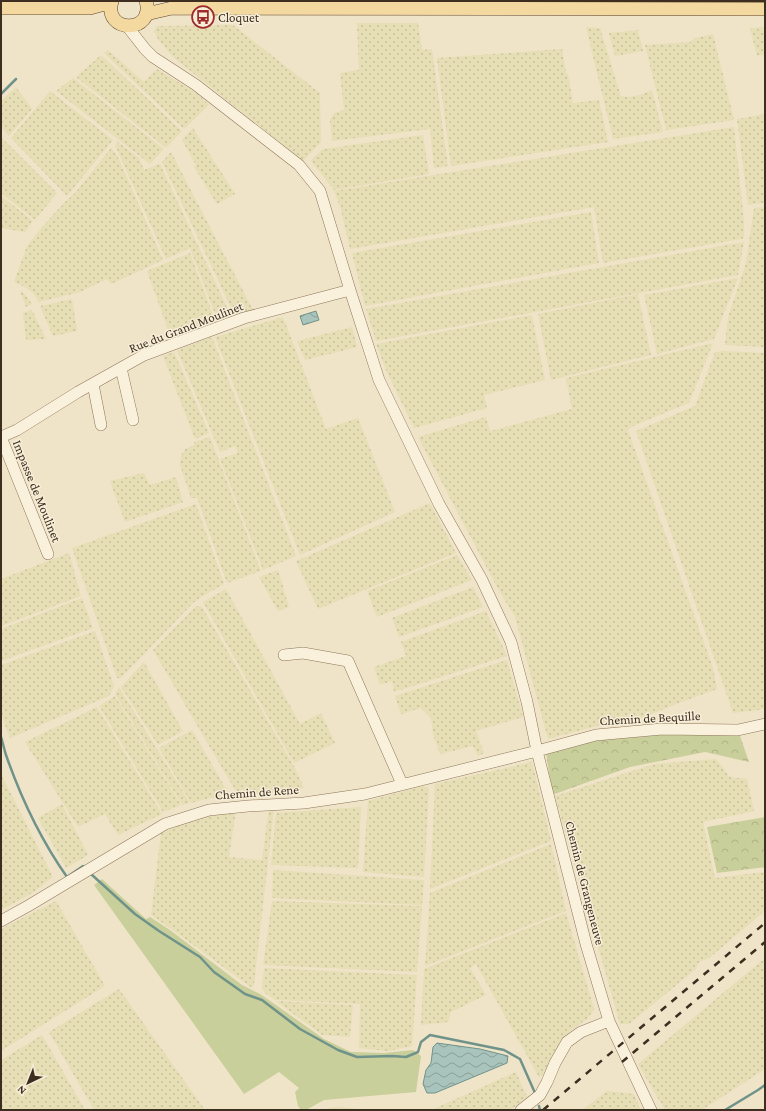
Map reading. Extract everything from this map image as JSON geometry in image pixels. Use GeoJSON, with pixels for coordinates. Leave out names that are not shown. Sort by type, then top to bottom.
{"type":"FeatureCollection","features":[{"type":"Feature","properties":{"kind":"main road"},"geometry":{"type":"LineString","coordinates":[[1,8],[90,8],[112,2],[111,8],[113,16],[118,22],[127,26],[133,26],[145,10],[172,8],[765,9]]}},
{"type":"Feature","properties":{"kind":"main road"},"geometry":{"type":"LineString","coordinates":[[90,8],[113,16]]}},
{"type":"Feature","properties":{"kind":"street"},"geometry":{"type":"LineString","coordinates":[[139,41],[145,10]]}},
{"type":"Feature","properties":{"kind":"street","name":"Chemin de Grangeneuve"},"geometry":{"type":"LineString","coordinates":[[127,26],[153,57],[196,85],[299,165],[320,191],[379,380],[439,504],[482,580],[511,642],[586,944],[609,1021],[651,1110]]}},
{"type":"Feature","properties":{"kind":"street","name":"Rue du Grand Moulinet"},"geometry":{"type":"LineString","coordinates":[[1,437],[17,430],[144,355],[244,318],[350,290]]}},
{"type":"Feature","properties":{"kind":"street"},"geometry":{"type":"LineString","coordinates":[[121,368],[133,420]]}},
{"type":"Feature","properties":{"kind":"street"},"geometry":{"type":"LineString","coordinates":[[93,384],[101,425]]}},
{"type":"Feature","properties":{"kind":"street","name":"Impasse de Moulinet"},"geometry":{"type":"LineString","coordinates":[[1,437],[48,554]]}},
{"type":"Feature","properties":{"kind":"street"},"geometry":{"type":"LineString","coordinates":[[284,655],[303,653],[348,661],[402,784]]}},
{"type":"Feature","properties":{"kind":"street","name":"Chemin de Bequille"},"geometry":{"type":"LineString","coordinates":[[537,751],[596,734],[662,729],[738,730],[765,724]]}},
{"type":"Feature","properties":{"kind":"street","name":"Chemin de Rene"},"geometry":{"type":"LineString","coordinates":[[1,921],[165,824],[209,810],[304,803],[365,794],[537,751]]}},
{"type":"Feature","properties":{"kind":"street"},"geometry":{"type":"LineString","coordinates":[[521,1110],[540,1095],[567,1042],[581,1032],[609,1021]]}},
{"type":"Feature","properties":{"kind":"shaded area"},"geometry":{"type":"Polygon","coordinates":[[[357,23],[418,23],[422,50],[432,49],[448,166],[434,168],[430,129],[332,141],[330,120],[334,113],[344,110],[340,73],[359,70],[357,23]]]}},
{"type":"Feature","properties":{"kind":"shaded area"},"geometry":{"type":"Polygon","coordinates":[[[233,25],[320,93],[321,142],[303,161],[173,57],[158,39],[154,31],[157,26],[233,25]]]}},
{"type":"Feature","properties":{"kind":"shaded area"},"geometry":{"type":"Polygon","coordinates":[[[586,27],[600,28],[621,96],[627,97],[640,95],[652,90],[663,132],[613,139],[586,27]]]}},
{"type":"Feature","properties":{"kind":"shaded area"},"geometry":{"type":"Polygon","coordinates":[[[765,27],[765,54],[757,56],[750,28],[765,27]]]}},
{"type":"Feature","properties":{"kind":"shaded area"},"geometry":{"type":"Polygon","coordinates":[[[638,30],[643,51],[615,56],[609,33],[638,30]]]}},
{"type":"Feature","properties":{"kind":"shaded area"},"geometry":{"type":"Polygon","coordinates":[[[713,34],[734,120],[666,130],[645,45],[690,42],[695,38],[713,34]]]}},
{"type":"Feature","properties":{"kind":"shaded area"},"geometry":{"type":"Polygon","coordinates":[[[562,49],[573,103],[599,100],[608,142],[451,166],[437,58],[562,49]]]}},
{"type":"Feature","properties":{"kind":"shaded area"},"geometry":{"type":"Polygon","coordinates":[[[108,50],[144,82],[157,69],[198,94],[209,105],[184,129],[104,53],[108,50]]]}},
{"type":"Feature","properties":{"kind":"shaded area"},"geometry":{"type":"Polygon","coordinates":[[[101,55],[182,131],[166,148],[76,77],[101,55]]]}},
{"type":"Feature","properties":{"kind":"shaded area"},"geometry":{"type":"Polygon","coordinates":[[[73,78],[164,149],[150,164],[56,91],[73,78]]]}},
{"type":"Feature","properties":{"kind":"shaded area"},"geometry":{"type":"Polygon","coordinates":[[[16,87],[32,109],[9,136],[1,127],[1,101],[16,87]]]}},
{"type":"Feature","properties":{"kind":"shaded area"},"geometry":{"type":"Polygon","coordinates":[[[50,91],[113,140],[67,196],[11,138],[50,91]]]}},
{"type":"Feature","properties":{"kind":"shaded area"},"geometry":{"type":"Polygon","coordinates":[[[765,114],[765,203],[748,205],[737,119],[765,114]]]}},
{"type":"Feature","properties":{"kind":"shaded area"},"geometry":{"type":"Polygon","coordinates":[[[734,127],[744,221],[744,238],[603,263],[594,207],[350,249],[340,206],[334,191],[734,127]]]}},
{"type":"Feature","properties":{"kind":"shaded area"},"geometry":{"type":"Polygon","coordinates":[[[193,128],[235,194],[217,204],[194,167],[196,165],[182,140],[193,128]]]}},
{"type":"Feature","properties":{"kind":"shaded area"},"geometry":{"type":"Polygon","coordinates":[[[423,135],[429,174],[334,190],[311,161],[323,149],[423,135]]]}},
{"type":"Feature","properties":{"kind":"shaded area"},"geometry":{"type":"Polygon","coordinates":[[[1,137],[57,193],[35,220],[1,193],[1,137]]]}},
{"type":"Feature","properties":{"kind":"shaded area"},"geometry":{"type":"Polygon","coordinates":[[[118,142],[139,158],[144,170],[160,164],[232,318],[218,322],[190,248],[166,259],[115,145],[118,142]]]}},
{"type":"Feature","properties":{"kind":"shaded area"},"geometry":{"type":"Polygon","coordinates":[[[111,148],[117,155],[163,260],[111,284],[107,279],[80,292],[39,302],[33,293],[14,282],[27,246],[43,226],[75,193],[111,148]]]}},
{"type":"Feature","properties":{"kind":"shaded area"},"geometry":{"type":"Polygon","coordinates":[[[171,152],[254,312],[236,318],[162,162],[171,152]]]}},
{"type":"Feature","properties":{"kind":"shaded area"},"geometry":{"type":"Polygon","coordinates":[[[1,196],[33,221],[25,232],[1,228],[1,196]]]}},
{"type":"Feature","properties":{"kind":"shaded area"},"geometry":{"type":"Polygon","coordinates":[[[765,207],[765,347],[725,345],[728,317],[746,263],[754,208],[765,207]]]}},
{"type":"Feature","properties":{"kind":"shaded area"},"geometry":{"type":"Polygon","coordinates":[[[591,212],[599,263],[365,306],[352,253],[591,212]]]}},
{"type":"Feature","properties":{"kind":"shaded area"},"geometry":{"type":"Polygon","coordinates":[[[744,242],[738,275],[376,341],[366,309],[744,242]]]}},
{"type":"Feature","properties":{"kind":"shaded area"},"geometry":{"type":"Polygon","coordinates":[[[190,253],[216,323],[171,338],[147,271],[190,253]]]}},
{"type":"Feature","properties":{"kind":"shaded area"},"geometry":{"type":"Polygon","coordinates":[[[738,278],[714,339],[657,354],[644,295],[738,278]]]}},
{"type":"Feature","properties":{"kind":"shaded area"},"geometry":{"type":"Polygon","coordinates":[[[20,291],[23,292],[32,304],[26,307],[20,291]]]}},
{"type":"Feature","properties":{"kind":"shaded area"},"geometry":{"type":"Polygon","coordinates":[[[638,294],[651,355],[551,380],[538,314],[638,294]]]}},
{"type":"Feature","properties":{"kind":"shaded area"},"geometry":{"type":"Polygon","coordinates":[[[72,299],[77,331],[53,336],[40,306],[72,299]]]}},
{"type":"Feature","properties":{"kind":"shaded area"},"geometry":{"type":"Polygon","coordinates":[[[32,310],[46,339],[26,340],[23,313],[32,310]]]}},
{"type":"Feature","properties":{"kind":"shaded area"},"geometry":{"type":"Polygon","coordinates":[[[532,315],[545,380],[484,395],[487,408],[414,428],[386,370],[376,344],[532,315]]]}},
{"type":"Feature","properties":{"kind":"shaded area"},"geometry":{"type":"Polygon","coordinates":[[[283,317],[326,429],[358,418],[395,512],[300,555],[215,337],[283,317]]]}},
{"type":"Feature","properties":{"kind":"shaded area"},"geometry":{"type":"Polygon","coordinates":[[[352,327],[357,347],[305,360],[297,341],[352,327]]]}},
{"type":"Feature","properties":{"kind":"shaded area"},"geometry":{"type":"Polygon","coordinates":[[[212,337],[296,556],[263,570],[220,459],[238,453],[235,446],[220,452],[177,350],[212,337]]]}},
{"type":"Feature","properties":{"kind":"shaded area"},"geometry":{"type":"Polygon","coordinates":[[[713,343],[689,403],[635,425],[628,430],[713,668],[717,689],[624,725],[604,724],[548,739],[515,617],[497,587],[418,437],[486,417],[490,431],[572,409],[566,378],[713,343]]]}},
{"type":"Feature","properties":{"kind":"shaded area"},"geometry":{"type":"Polygon","coordinates":[[[174,352],[209,433],[195,439],[163,356],[174,352]]]}},
{"type":"Feature","properties":{"kind":"shaded area"},"geometry":{"type":"Polygon","coordinates":[[[715,352],[765,353],[765,708],[733,713],[636,431],[695,406],[715,352]]]}},
{"type":"Feature","properties":{"kind":"shaded area"},"geometry":{"type":"Polygon","coordinates":[[[210,437],[261,571],[227,583],[197,498],[191,498],[180,465],[181,456],[185,449],[194,445],[194,442],[210,437]]]}},
{"type":"Feature","properties":{"kind":"shaded area"},"geometry":{"type":"Polygon","coordinates":[[[144,473],[150,485],[176,477],[183,502],[125,522],[110,481],[144,473]]]}},
{"type":"Feature","properties":{"kind":"shaded area"},"geometry":{"type":"Polygon","coordinates":[[[430,503],[456,553],[318,609],[296,561],[430,503]]]}},
{"type":"Feature","properties":{"kind":"shaded area"},"geometry":{"type":"Polygon","coordinates":[[[196,504],[224,584],[193,603],[121,678],[117,678],[72,548],[196,504]]]}},
{"type":"Feature","properties":{"kind":"shaded area"},"geometry":{"type":"Polygon","coordinates":[[[69,553],[81,596],[1,626],[1,579],[69,553]]]}},
{"type":"Feature","properties":{"kind":"shaded area"},"geometry":{"type":"Polygon","coordinates":[[[457,555],[472,580],[377,617],[367,591],[457,555]]]}},
{"type":"Feature","properties":{"kind":"shaded area"},"geometry":{"type":"Polygon","coordinates":[[[278,570],[289,607],[278,611],[259,577],[278,570]]]}},
{"type":"Feature","properties":{"kind":"shaded area"},"geometry":{"type":"Polygon","coordinates":[[[473,587],[483,607],[399,637],[392,618],[473,587]]]}},
{"type":"Feature","properties":{"kind":"shaded area"},"geometry":{"type":"Polygon","coordinates":[[[226,589],[300,724],[321,713],[335,743],[294,763],[203,602],[226,589]]]}},
{"type":"Feature","properties":{"kind":"shaded area"},"geometry":{"type":"Polygon","coordinates":[[[82,598],[93,628],[1,661],[1,629],[82,598]]]}},
{"type":"Feature","properties":{"kind":"shaded area"},"geometry":{"type":"Polygon","coordinates":[[[196,606],[202,607],[295,768],[304,788],[238,795],[153,650],[196,606]]]}},
{"type":"Feature","properties":{"kind":"shaded area"},"geometry":{"type":"Polygon","coordinates":[[[486,611],[507,656],[394,692],[392,681],[380,685],[374,667],[406,656],[401,642],[486,611]]]}},
{"type":"Feature","properties":{"kind":"shaded area"},"geometry":{"type":"Polygon","coordinates":[[[95,631],[114,686],[109,696],[10,738],[1,715],[1,665],[95,631]]]}},
{"type":"Feature","properties":{"kind":"shaded area"},"geometry":{"type":"Polygon","coordinates":[[[507,660],[523,717],[476,731],[484,753],[478,756],[473,746],[440,754],[433,734],[431,718],[421,708],[401,714],[395,696],[507,660]]]}},
{"type":"Feature","properties":{"kind":"shaded area"},"geometry":{"type":"Polygon","coordinates":[[[144,662],[183,731],[158,745],[121,687],[144,662]]]}},
{"type":"Feature","properties":{"kind":"shaded area"},"geometry":{"type":"Polygon","coordinates":[[[119,687],[190,803],[182,805],[115,694],[119,687]]]}},
{"type":"Feature","properties":{"kind":"shaded area"},"geometry":{"type":"Polygon","coordinates":[[[115,696],[181,805],[163,812],[99,706],[115,696]]]}},
{"type":"Feature","properties":{"kind":"shaded area"},"geometry":{"type":"Polygon","coordinates":[[[97,707],[162,814],[118,835],[105,814],[78,827],[25,742],[97,707]]]}},
{"type":"Feature","properties":{"kind":"shaded area"},"geometry":{"type":"Polygon","coordinates":[[[192,730],[230,796],[210,798],[191,803],[159,748],[192,730]]]}},
{"type":"Feature","properties":{"kind":"shaded area"},"geometry":{"type":"Polygon","coordinates":[[[716,759],[730,777],[747,779],[754,811],[703,822],[715,878],[765,872],[765,911],[708,959],[700,961],[696,969],[629,1024],[620,1024],[555,796],[654,764],[716,759]]]}},
{"type":"Feature","properties":{"kind":"shaded area"},"geometry":{"type":"Polygon","coordinates":[[[532,762],[551,841],[430,889],[435,784],[532,762]]]}},
{"type":"Feature","properties":{"kind":"shaded area"},"geometry":{"type":"Polygon","coordinates":[[[1,774],[53,877],[34,892],[1,910],[1,774]]]}},
{"type":"Feature","properties":{"kind":"shaded area"},"geometry":{"type":"Polygon","coordinates":[[[423,786],[429,788],[424,877],[363,872],[368,801],[423,786]]]}},
{"type":"Feature","properties":{"kind":"shaded area"},"geometry":{"type":"Polygon","coordinates":[[[62,804],[88,855],[66,868],[38,818],[62,804]]]}},
{"type":"Feature","properties":{"kind":"shaded area"},"geometry":{"type":"Polygon","coordinates":[[[361,807],[358,868],[271,865],[276,813],[361,807]]]}},
{"type":"Feature","properties":{"kind":"shaded area"},"geometry":{"type":"Polygon","coordinates":[[[269,808],[274,809],[254,984],[252,988],[151,915],[161,833],[196,818],[236,810],[229,857],[262,860],[269,808]]]}},
{"type":"Feature","properties":{"kind":"shaded area"},"geometry":{"type":"Polygon","coordinates":[[[551,844],[566,911],[425,966],[430,893],[551,844]]]}},
{"type":"Feature","properties":{"kind":"shaded area"},"geometry":{"type":"Polygon","coordinates":[[[273,870],[424,880],[422,905],[272,898],[273,870]]]}},
{"type":"Feature","properties":{"kind":"shaded area"},"geometry":{"type":"Polygon","coordinates":[[[56,901],[105,986],[1,1051],[1,929],[56,901]]]}},
{"type":"Feature","properties":{"kind":"shaded area"},"geometry":{"type":"Polygon","coordinates":[[[272,901],[422,906],[417,972],[263,965],[272,901]]]}},
{"type":"Feature","properties":{"kind":"shaded area"},"geometry":{"type":"Polygon","coordinates":[[[566,913],[594,1009],[588,1018],[569,1032],[554,1052],[544,1075],[539,1077],[476,964],[470,968],[486,995],[451,1012],[448,1022],[421,1025],[424,969],[566,913]]]}},
{"type":"Feature","properties":{"kind":"shaded area"},"geometry":{"type":"Polygon","coordinates":[[[765,958],[765,1069],[702,1110],[665,1110],[638,1064],[765,958]]]}},
{"type":"Feature","properties":{"kind":"shaded area"},"geometry":{"type":"Polygon","coordinates":[[[264,968],[417,975],[412,1046],[388,1051],[359,1048],[360,1004],[275,1000],[265,993],[262,988],[264,968]]]}},
{"type":"Feature","properties":{"kind":"shaded area"},"geometry":{"type":"Polygon","coordinates":[[[119,989],[205,1110],[94,1110],[49,1032],[119,989]]]}},
{"type":"Feature","properties":{"kind":"shaded area"},"geometry":{"type":"Polygon","coordinates":[[[276,1001],[353,1005],[350,1037],[322,1035],[276,1001]]]}},
{"type":"Feature","properties":{"kind":"shaded area"},"geometry":{"type":"Polygon","coordinates":[[[42,1035],[85,1110],[1,1110],[1,1060],[42,1035]]]}},
{"type":"Feature","properties":{"kind":"shaded area"},"geometry":{"type":"Polygon","coordinates":[[[516,1072],[527,1097],[511,1110],[431,1110],[516,1072]]]}},
{"type":"Feature","properties":{"kind":"shaded area"},"geometry":{"type":"Polygon","coordinates":[[[607,1091],[634,1094],[641,1110],[582,1110],[607,1091]]]}},
{"type":"Feature","properties":{"kind":"shaded area"},"geometry":{"type":"Polygon","coordinates":[[[339,1107],[371,1110],[325,1110],[328,1108],[339,1107]]]}},
{"type":"Feature","properties":{"kind":"green space"},"geometry":{"type":"Polygon","coordinates":[[[738,730],[749,762],[705,752],[630,767],[552,795],[546,752],[596,735],[738,730]]]}},
{"type":"Feature","properties":{"kind":"green space"},"geometry":{"type":"Polygon","coordinates":[[[765,817],[765,867],[717,873],[707,827],[765,817]]]}},
{"type":"Feature","properties":{"kind":"green space"},"geometry":{"type":"Polygon","coordinates":[[[102,879],[146,919],[150,917],[170,930],[242,985],[260,994],[324,1039],[351,1052],[384,1053],[413,1050],[421,1056],[416,1092],[324,1100],[306,1110],[301,1110],[298,1106],[295,1092],[299,1088],[279,1072],[244,1094],[94,885],[102,879]]]}},
{"type":"Feature","properties":{"kind":"water"},"geometry":{"type":"Polygon","coordinates":[[[316,311],[319,320],[303,325],[300,316],[316,311]]]}},
{"type":"Feature","properties":{"kind":"water"},"geometry":{"type":"Polygon","coordinates":[[[437,1043],[480,1049],[508,1056],[507,1063],[435,1093],[427,1093],[423,1084],[426,1070],[431,1063],[433,1047],[437,1043]]]}},
{"type":"Feature","properties":{"kind":"waterway"},"geometry":{"type":"LineString","coordinates":[[1,94],[16,79]]}},
{"type":"Feature","properties":{"kind":"waterway"},"geometry":{"type":"LineString","coordinates":[[1,737],[6,755],[25,803],[40,833],[58,863],[67,877],[83,866]]}},
{"type":"Feature","properties":{"kind":"waterway"},"geometry":{"type":"LineString","coordinates":[[91,874],[135,914],[200,957],[214,972],[245,994],[262,1000],[300,1029],[338,1050],[357,1057],[406,1057],[418,1052],[421,1042],[430,1035],[504,1050],[520,1059],[535,1093]]}},
{"type":"Feature","properties":{"kind":"waterway"},"geometry":{"type":"LineString","coordinates":[[725,1110],[765,1085]]}},
{"type":"Feature","properties":{"kind":"waterway"},"geometry":{"type":"LineString","coordinates":[[539,1106],[540,1110]]}},
{"type":"Feature","properties":{"kind":"railway"},"geometry":{"type":"LineString","coordinates":[[543,1110],[765,923]]}},
{"type":"Feature","properties":{"kind":"railway"},"geometry":{"type":"LineString","coordinates":[[622,1062],[765,942]]}},
{"type":"Feature","properties":{"kind":"place","name":"Cloquet"},"geometry":{"type":"Point","coordinates":[203,17]}}]}
